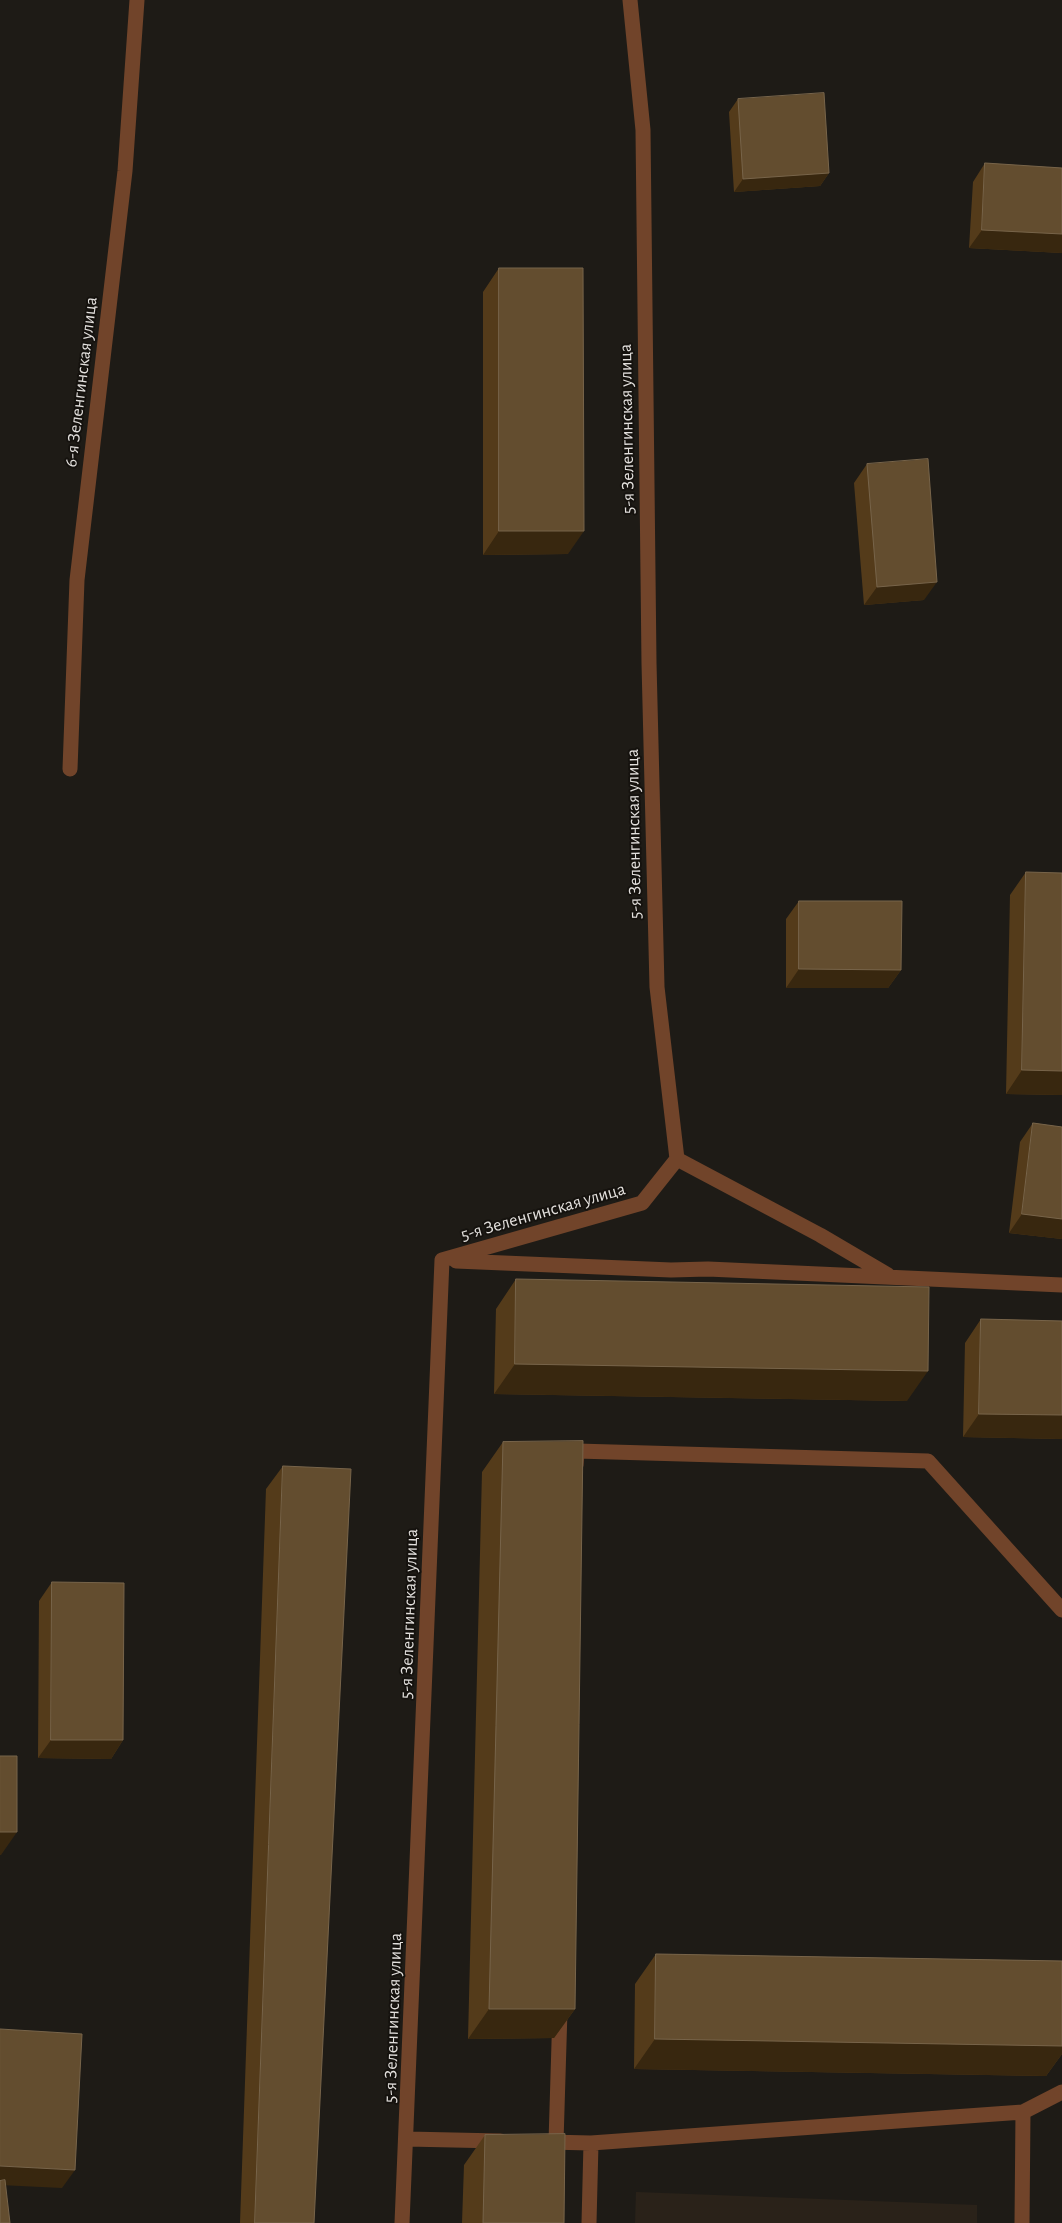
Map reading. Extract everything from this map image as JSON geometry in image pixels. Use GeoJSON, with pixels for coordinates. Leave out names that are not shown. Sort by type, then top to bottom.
{"type":"FeatureCollection","features":[{"type":"Feature","properties":{"kind":"street","name":"6-я Зеленгинская улица"},"geometry":{"type":"LineString","coordinates":[[70,769],[76,580],[125,171],[137,0]]}},
{"type":"Feature","properties":{"kind":"street","name":"5-я Зеленгинская улица"},"geometry":{"type":"LineString","coordinates":[[402,2223],[407,2139],[442,1260],[642,1202],[677,1159],[657,987],[649,673],[643,130],[630,0]]}},
{"type":"Feature","properties":{"kind":"street"},"geometry":{"type":"LineString","coordinates":[[677,1159],[820,1235],[891,1276]]}},
{"type":"Feature","properties":{"kind":"street"},"geometry":{"type":"LineString","coordinates":[[442,1260],[891,1276],[1062,1285]]}},
{"type":"Feature","properties":{"kind":"street"},"geometry":{"type":"LineString","coordinates":[[576,1480],[577,1451],[928,1461],[1062,1610]]}},
{"type":"Feature","properties":{"kind":"street"},"geometry":{"type":"LineString","coordinates":[[556,2142],[561,1994]]}},
{"type":"Feature","properties":{"kind":"street"},"geometry":{"type":"LineString","coordinates":[[529,2142],[591,2142],[1023,2112],[1062,2092]]}},
{"type":"Feature","properties":{"kind":"street"},"geometry":{"type":"LineString","coordinates":[[1022,2223],[1023,2112]]}},
{"type":"Feature","properties":{"kind":"street"},"geometry":{"type":"LineString","coordinates":[[407,2139],[510,2141]]}},
{"type":"Feature","properties":{"kind":"street"},"geometry":{"type":"LineString","coordinates":[[589,2223],[591,2142]]}},
{"type":"Feature","properties":{"kind":"shaded area"},"geometry":{"type":"Polygon","coordinates":[[[636,2192],[977,2205],[977,2223],[635,2223],[636,2192]]]}},
{"type":"Feature","properties":{"kind":"building"},"geometry":{"type":"Polygon","coordinates":[[[824,93],[829,173],[743,179],[738,99],[824,93]]]}},
{"type":"Feature","properties":{"kind":"building"},"geometry":{"type":"Polygon","coordinates":[[[985,163],[1062,168],[1062,234],[982,230],[985,163]]]}},
{"type":"Feature","properties":{"kind":"building"},"geometry":{"type":"Polygon","coordinates":[[[499,268],[583,268],[584,531],[499,531],[499,268]]]}},
{"type":"Feature","properties":{"kind":"building"},"geometry":{"type":"Polygon","coordinates":[[[928,459],[937,582],[877,587],[867,464],[928,459]]]}},
{"type":"Feature","properties":{"kind":"building"},"geometry":{"type":"Polygon","coordinates":[[[1026,872],[1062,873],[1062,1071],[1022,1070],[1026,872]]]}},
{"type":"Feature","properties":{"kind":"building"},"geometry":{"type":"Polygon","coordinates":[[[799,901],[902,901],[901,970],[799,969],[799,901]]]}},
{"type":"Feature","properties":{"kind":"building"},"geometry":{"type":"Polygon","coordinates":[[[1033,1123],[1062,1127],[1062,1219],[1022,1214],[1033,1123]]]}},
{"type":"Feature","properties":{"kind":"building"},"geometry":{"type":"Polygon","coordinates":[[[516,1279],[929,1287],[928,1371],[515,1364],[516,1279]]]}},
{"type":"Feature","properties":{"kind":"building"},"geometry":{"type":"Polygon","coordinates":[[[981,1319],[1062,1321],[1062,1415],[979,1414],[981,1319]]]}},
{"type":"Feature","properties":{"kind":"building"},"geometry":{"type":"Polygon","coordinates":[[[583,1441],[575,2009],[489,2009],[503,1442],[583,1441]]]}},
{"type":"Feature","properties":{"kind":"building"},"geometry":{"type":"Polygon","coordinates":[[[283,1466],[351,1469],[314,2223],[255,2223],[283,1466]]]}},
{"type":"Feature","properties":{"kind":"building"},"geometry":{"type":"Polygon","coordinates":[[[52,1582],[124,1583],[123,1740],[51,1740],[52,1582]]]}},
{"type":"Feature","properties":{"kind":"building"},"geometry":{"type":"Polygon","coordinates":[[[0,1756],[17,1756],[17,1832],[0,1832],[0,1756]]]}},
{"type":"Feature","properties":{"kind":"building"},"geometry":{"type":"Polygon","coordinates":[[[656,1954],[1062,1961],[1062,2046],[655,2039],[656,1954]]]}},
{"type":"Feature","properties":{"kind":"building"},"geometry":{"type":"Polygon","coordinates":[[[0,2029],[82,2034],[75,2170],[0,2166],[0,2029]]]}},
{"type":"Feature","properties":{"kind":"building"},"geometry":{"type":"Polygon","coordinates":[[[565,2134],[564,2223],[483,2223],[485,2135],[565,2134]]]}},
{"type":"Feature","properties":{"kind":"building"},"geometry":{"type":"Polygon","coordinates":[[[5,2180],[10,2223],[0,2223],[0,2181],[5,2180]]]}}]}
